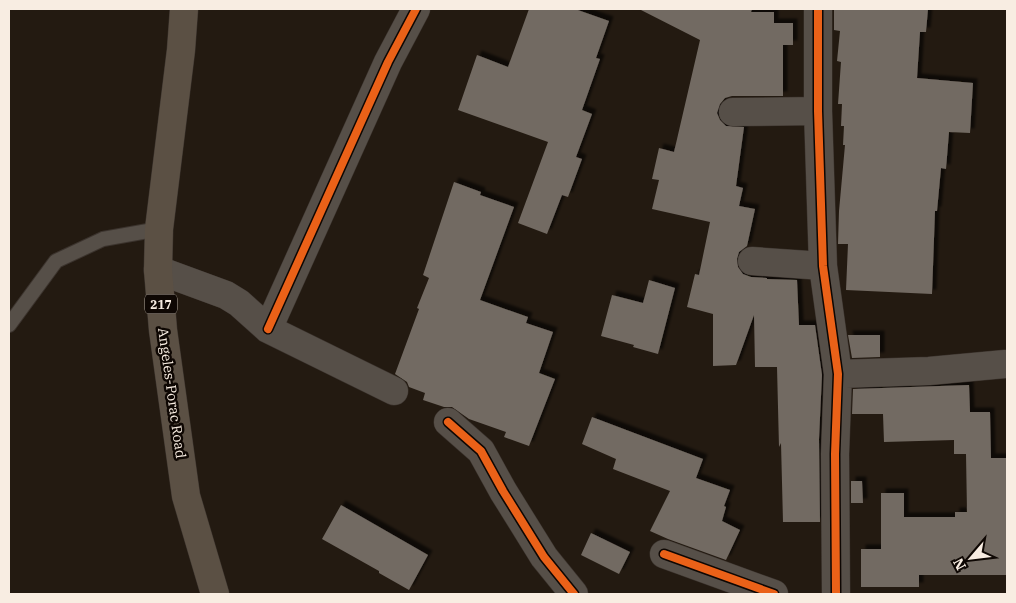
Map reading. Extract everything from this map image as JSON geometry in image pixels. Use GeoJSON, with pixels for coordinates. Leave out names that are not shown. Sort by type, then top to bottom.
{"type":"FeatureCollection","features":[{"type":"Feature","properties":{"kind":"main road","name":"Angeles-Porac Road"},"geometry":{"type":"LineString","coordinates":[[184,9],[181,50],[159,229],[158,270],[163,330],[186,496],[215,594]]}},
{"type":"Feature","properties":{"kind":"street"},"geometry":{"type":"LineString","coordinates":[[268,329],[388,62],[416,9]]}},
{"type":"Feature","properties":{"kind":"street"},"geometry":{"type":"LineString","coordinates":[[818,9],[818,111],[823,266],[838,374],[835,454],[836,594]]}},
{"type":"Feature","properties":{"kind":"street"},"geometry":{"type":"LineString","coordinates":[[733,112],[818,111]]}},
{"type":"Feature","properties":{"kind":"street"},"geometry":{"type":"LineString","coordinates":[[752,261],[823,266]]}},
{"type":"Feature","properties":{"kind":"street"},"geometry":{"type":"LineString","coordinates":[[158,270],[226,295],[239,303],[268,329],[394,391]]}},
{"type":"Feature","properties":{"kind":"street"},"geometry":{"type":"LineString","coordinates":[[838,374],[929,371],[1006,364]]}},
{"type":"Feature","properties":{"kind":"street"},"geometry":{"type":"LineString","coordinates":[[448,422],[481,451],[502,491],[544,558],[574,594]]}},
{"type":"Feature","properties":{"kind":"street"},"geometry":{"type":"LineString","coordinates":[[664,554],[774,594]]}},
{"type":"Feature","properties":{"kind":"lane"},"geometry":{"type":"LineString","coordinates":[[9,326],[56,261],[103,239],[159,229]]}},
{"type":"Feature","properties":{"kind":"building"},"geometry":{"type":"Polygon","coordinates":[[[529,9],[575,9],[609,21],[596,58],[600,59],[582,110],[592,114],[576,157],[582,159],[568,197],[562,195],[547,234],[518,223],[548,142],[458,110],[477,55],[508,67],[529,9]]]}},
{"type":"Feature","properties":{"kind":"building"},"geometry":{"type":"Polygon","coordinates":[[[639,9],[752,9],[751,12],[774,12],[774,23],[793,23],[793,45],[783,45],[783,96],[732,96],[725,98],[720,104],[717,113],[720,120],[726,126],[744,127],[736,186],[743,188],[739,206],[755,209],[747,246],[739,252],[737,259],[738,267],[743,274],[751,277],[797,280],[799,325],[815,325],[822,375],[819,439],[820,522],[783,522],[777,367],[755,367],[754,315],[736,365],[713,366],[713,314],[687,307],[695,274],[699,275],[710,222],[652,209],[659,180],[652,179],[659,148],[674,152],[700,40],[639,9]]]}},
{"type":"Feature","properties":{"kind":"building"},"geometry":{"type":"Polygon","coordinates":[[[834,9],[928,9],[926,32],[920,32],[917,78],[973,83],[970,133],[949,132],[946,169],[941,168],[937,211],[935,211],[932,294],[846,290],[848,244],[838,244],[845,145],[843,145],[844,126],[841,126],[842,104],[838,104],[841,62],[837,61],[840,31],[834,30],[834,9]]]}},
{"type":"Feature","properties":{"kind":"building"},"geometry":{"type":"Polygon","coordinates":[[[454,182],[481,192],[480,195],[514,207],[480,300],[528,317],[526,323],[553,332],[539,373],[555,379],[529,446],[504,437],[506,432],[469,419],[452,407],[444,407],[423,400],[425,393],[409,387],[407,382],[395,374],[429,278],[423,275],[454,182]]]}},
{"type":"Feature","properties":{"kind":"building"},"geometry":{"type":"Polygon","coordinates":[[[649,280],[675,288],[658,354],[601,336],[612,295],[643,303],[649,280]]]}},
{"type":"Feature","properties":{"kind":"building"},"geometry":{"type":"Polygon","coordinates":[[[848,335],[880,335],[880,357],[852,358],[848,335]]]}},
{"type":"Feature","properties":{"kind":"building"},"geometry":{"type":"Polygon","coordinates":[[[969,385],[970,412],[990,412],[991,458],[1007,458],[1007,575],[919,575],[919,587],[861,587],[861,549],[881,549],[881,493],[904,493],[904,517],[955,517],[955,512],[967,512],[966,454],[954,454],[954,440],[884,442],[883,414],[852,414],[853,389],[969,385]]]}},
{"type":"Feature","properties":{"kind":"building"},"geometry":{"type":"Polygon","coordinates":[[[592,417],[703,459],[696,478],[730,490],[724,506],[726,507],[722,521],[740,530],[726,560],[650,531],[670,491],[613,469],[616,459],[582,444],[592,417]]]}},
{"type":"Feature","properties":{"kind":"building"},"geometry":{"type":"Polygon","coordinates":[[[851,481],[862,481],[863,503],[851,503],[851,481]]]}},
{"type":"Feature","properties":{"kind":"building"},"geometry":{"type":"Polygon","coordinates":[[[341,505],[428,555],[409,590],[322,539],[341,505]]]}},
{"type":"Feature","properties":{"kind":"building"},"geometry":{"type":"Polygon","coordinates":[[[591,533],[630,552],[619,574],[581,555],[591,533]]]}},
{"type":"Feature","properties":{"kind":"cycle path"},"geometry":{"type":"LineString","coordinates":[[268,329],[388,62],[416,9]]}},
{"type":"Feature","properties":{"kind":"cycle path"},"geometry":{"type":"LineString","coordinates":[[818,9],[818,111],[823,266],[838,374],[835,454],[836,594]]}},
{"type":"Feature","properties":{"kind":"cycle path"},"geometry":{"type":"LineString","coordinates":[[448,422],[481,451],[503,491],[544,557],[574,594]]}},
{"type":"Feature","properties":{"kind":"cycle path"},"geometry":{"type":"LineString","coordinates":[[664,554],[774,594]]}}]}
